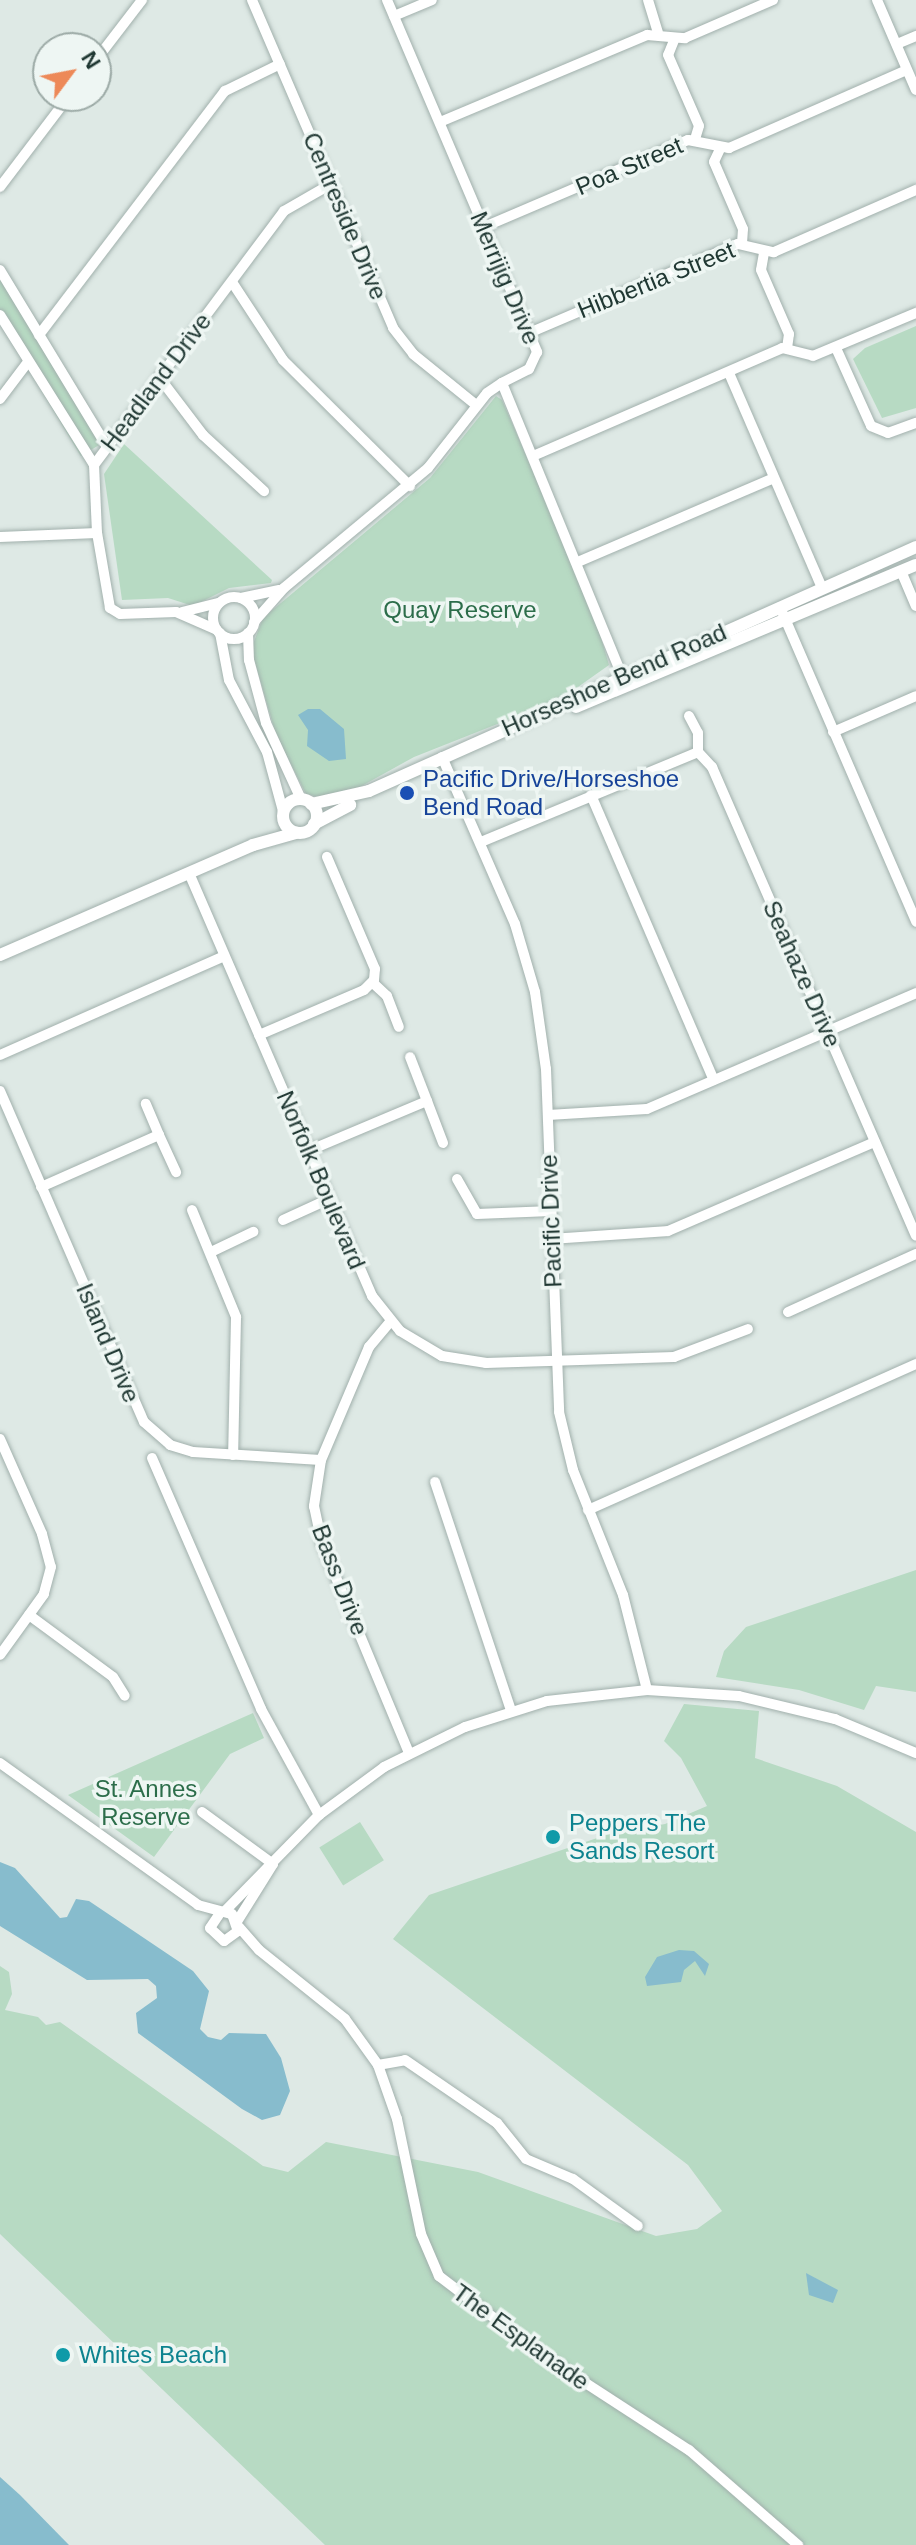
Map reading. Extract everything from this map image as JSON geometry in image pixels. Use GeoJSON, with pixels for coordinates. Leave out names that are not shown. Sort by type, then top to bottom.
{"type":"FeatureCollection","features":[{"type":"Feature","properties":{"kind":"street"},"geometry":{"type":"LineString","coordinates":[[112,39],[142,0]]}},
{"type":"Feature","properties":{"kind":"street","name":"Centreside Drive"},"geometry":{"type":"LineString","coordinates":[[252,0],[401,341],[476,405]]}},
{"type":"Feature","properties":{"kind":"street","name":"Merrijig Drive"},"geometry":{"type":"LineString","coordinates":[[387,0],[537,352],[534,365],[502,383]]}},
{"type":"Feature","properties":{"kind":"street"},"geometry":{"type":"LineString","coordinates":[[394,16],[432,0]]}},
{"type":"Feature","properties":{"kind":"street"},"geometry":{"type":"LineString","coordinates":[[648,0],[658,33]]}},
{"type":"Feature","properties":{"kind":"street"},"geometry":{"type":"LineString","coordinates":[[440,122],[658,33],[675,38],[773,0]]}},
{"type":"Feature","properties":{"kind":"street"},"geometry":{"type":"LineString","coordinates":[[877,0],[916,90]]}},
{"type":"Feature","properties":{"kind":"street"},"geometry":{"type":"LineString","coordinates":[[897,44],[916,36]]}},
{"type":"Feature","properties":{"kind":"street"},"geometry":{"type":"LineString","coordinates":[[675,38],[668,55],[699,126],[695,139]]}},
{"type":"Feature","properties":{"kind":"street"},"geometry":{"type":"LineString","coordinates":[[39,335],[225,91],[280,64]]}},
{"type":"Feature","properties":{"kind":"street","name":"Poa Street"},"geometry":{"type":"LineString","coordinates":[[484,227],[695,139],[720,149],[907,70]]}},
{"type":"Feature","properties":{"kind":"street"},"geometry":{"type":"LineString","coordinates":[[0,187],[57,112]]}},
{"type":"Feature","properties":{"kind":"street"},"geometry":{"type":"LineString","coordinates":[[720,149],[714,162],[743,229],[742,244]]}},
{"type":"Feature","properties":{"kind":"street","name":"Headland Drive"},"geometry":{"type":"LineString","coordinates":[[219,603],[176,612],[120,614],[110,608],[97,533],[94,465],[106,445],[290,205],[331,184]]}},
{"type":"Feature","properties":{"kind":"street","name":"Hibbertia Street"},"geometry":{"type":"LineString","coordinates":[[529,333],[742,244],[764,253],[916,190]]}},
{"type":"Feature","properties":{"kind":"street"},"geometry":{"type":"LineString","coordinates":[[764,253],[761,270],[789,334],[787,348]]}},
{"type":"Feature","properties":{"kind":"street"},"geometry":{"type":"LineString","coordinates":[[0,270],[106,445]]}},
{"type":"Feature","properties":{"kind":"street"},"geometry":{"type":"LineString","coordinates":[[232,282],[283,360],[410,486]]}},
{"type":"Feature","properties":{"kind":"street"},"geometry":{"type":"LineString","coordinates":[[533,456],[787,348],[813,356],[916,313]]}},
{"type":"Feature","properties":{"kind":"street"},"geometry":{"type":"LineString","coordinates":[[0,315],[94,465]]}},
{"type":"Feature","properties":{"kind":"street"},"geometry":{"type":"LineString","coordinates":[[836,348],[871,426],[888,433],[916,423]]}},
{"type":"Feature","properties":{"kind":"street"},"geometry":{"type":"LineString","coordinates":[[0,399],[28,362]]}},
{"type":"Feature","properties":{"kind":"street"},"geometry":{"type":"LineString","coordinates":[[729,373],[822,588]]}},
{"type":"Feature","properties":{"kind":"street"},"geometry":{"type":"LineString","coordinates":[[159,377],[203,435],[264,491]]}},
{"type":"Feature","properties":{"kind":"street"},"geometry":{"type":"LineString","coordinates":[[314,824],[266,723],[249,660],[248,633],[284,588],[410,486],[476,405],[502,383],[624,680]]}},
{"type":"Feature","properties":{"kind":"street"},"geometry":{"type":"LineString","coordinates":[[578,562],[774,478]]}},
{"type":"Feature","properties":{"kind":"street"},"geometry":{"type":"LineString","coordinates":[[0,537],[97,533]]}},
{"type":"Feature","properties":{"kind":"street","name":"Horseshoe Bend Road"},"geometry":{"type":"LineString","coordinates":[[296,833],[444,761],[916,547]]}},
{"type":"Feature","properties":{"kind":"street","name":"Horseshoe Bend Road"},"geometry":{"type":"LineString","coordinates":[[624,680],[785,621],[916,565]]}},
{"type":"Feature","properties":{"kind":"street"},"geometry":{"type":"LineString","coordinates":[[901,571],[916,606]]}},
{"type":"Feature","properties":{"kind":"street"},"geometry":{"type":"LineString","coordinates":[[284,588],[219,603],[213,619],[229,680],[267,752],[287,828],[296,833]]}},
{"type":"Feature","properties":{"kind":"street"},"geometry":{"type":"LineString","coordinates":[[241,598],[253,610],[254,622]]}},
{"type":"Feature","properties":{"kind":"street"},"geometry":{"type":"LineString","coordinates":[[780,607],[916,922]]}},
{"type":"Feature","properties":{"kind":"street","name":"Headland Drive"},"geometry":{"type":"LineString","coordinates":[[176,612],[218,631]]}},
{"type":"Feature","properties":{"kind":"street"},"geometry":{"type":"LineString","coordinates":[[218,631],[237,639],[248,633]]}},
{"type":"Feature","properties":{"kind":"street"},"geometry":{"type":"LineString","coordinates":[[833,732],[916,696]]}},
{"type":"Feature","properties":{"kind":"street","name":"Seahaze Drive"},"geometry":{"type":"LineString","coordinates":[[689,716],[698,733],[698,752],[712,767],[916,1236]]}},
{"type":"Feature","properties":{"kind":"street"},"geometry":{"type":"LineString","coordinates":[[481,842],[698,752]]}},
{"type":"Feature","properties":{"kind":"street","name":"Horseshoe Bend Road"},"geometry":{"type":"LineString","coordinates":[[306,802],[355,796],[444,761]]}},
{"type":"Feature","properties":{"kind":"street","name":"Pacific Drive"},"geometry":{"type":"LineString","coordinates":[[444,761],[518,932],[535,992],[548,1115],[555,1361],[564,1439],[588,1510],[623,1595],[647,1690]]}},
{"type":"Feature","properties":{"kind":"street"},"geometry":{"type":"LineString","coordinates":[[591,795],[714,1080]]}},
{"type":"Feature","properties":{"kind":"street"},"geometry":{"type":"LineString","coordinates":[[253,845],[283,813],[306,802]]}},
{"type":"Feature","properties":{"kind":"street"},"geometry":{"type":"LineString","coordinates":[[0,955],[253,845],[296,833]]}},
{"type":"Feature","properties":{"kind":"street"},"geometry":{"type":"LineString","coordinates":[[327,857],[375,969],[373,983]]}},
{"type":"Feature","properties":{"kind":"street","name":"Norfolk Boulevard"},"geometry":{"type":"LineString","coordinates":[[189,873],[372,1296],[390,1322],[417,1344],[456,1361],[555,1361],[688,1355],[748,1329]]}},
{"type":"Feature","properties":{"kind":"street"},"geometry":{"type":"LineString","coordinates":[[0,1055],[224,956]]}},
{"type":"Feature","properties":{"kind":"street"},"geometry":{"type":"LineString","coordinates":[[373,983],[387,996],[399,1027]]}},
{"type":"Feature","properties":{"kind":"street"},"geometry":{"type":"LineString","coordinates":[[259,1035],[373,983]]}},
{"type":"Feature","properties":{"kind":"street"},"geometry":{"type":"LineString","coordinates":[[548,1115],[636,1113],[916,993]]}},
{"type":"Feature","properties":{"kind":"street"},"geometry":{"type":"LineString","coordinates":[[410,1057],[443,1143]]}},
{"type":"Feature","properties":{"kind":"street","name":"Island Drive"},"geometry":{"type":"LineString","coordinates":[[0,1091],[144,1422],[181,1450],[321,1460]]}},
{"type":"Feature","properties":{"kind":"street"},"geometry":{"type":"LineString","coordinates":[[308,1151],[427,1101]]}},
{"type":"Feature","properties":{"kind":"street"},"geometry":{"type":"LineString","coordinates":[[146,1104],[176,1172]]}},
{"type":"Feature","properties":{"kind":"street"},"geometry":{"type":"LineString","coordinates":[[41,1187],[159,1135]]}},
{"type":"Feature","properties":{"kind":"street"},"geometry":{"type":"LineString","coordinates":[[552,1239],[668,1231],[875,1142]]}},
{"type":"Feature","properties":{"kind":"street"},"geometry":{"type":"LineString","coordinates":[[457,1179],[477,1214],[551,1211]]}},
{"type":"Feature","properties":{"kind":"street"},"geometry":{"type":"LineString","coordinates":[[283,1220],[329,1199]]}},
{"type":"Feature","properties":{"kind":"street"},"geometry":{"type":"LineString","coordinates":[[192,1210],[211,1252],[238,1330],[233,1455]]}},
{"type":"Feature","properties":{"kind":"street"},"geometry":{"type":"LineString","coordinates":[[211,1252],[253,1232]]}},
{"type":"Feature","properties":{"kind":"street"},"geometry":{"type":"LineString","coordinates":[[788,1312],[916,1254]]}},
{"type":"Feature","properties":{"kind":"street","name":"Bass Drive"},"geometry":{"type":"LineString","coordinates":[[390,1322],[369,1347],[321,1460],[314,1490],[318,1533],[409,1753]]}},
{"type":"Feature","properties":{"kind":"street"},"geometry":{"type":"LineString","coordinates":[[588,1510],[916,1364]]}},
{"type":"Feature","properties":{"kind":"street"},"geometry":{"type":"LineString","coordinates":[[0,1439],[50,1557],[47,1586],[0,1655]]}},
{"type":"Feature","properties":{"kind":"street"},"geometry":{"type":"LineString","coordinates":[[152,1458],[263,1712],[319,1815]]}},
{"type":"Feature","properties":{"kind":"street"},"geometry":{"type":"LineString","coordinates":[[435,1482],[511,1710]]}},
{"type":"Feature","properties":{"kind":"street"},"geometry":{"type":"LineString","coordinates":[[29,1615],[113,1677],[125,1696]]}},
{"type":"Feature","properties":{"kind":"street"},"geometry":{"type":"LineString","coordinates":[[229,1940],[273,1864],[319,1815],[409,1753],[511,1710],[574,1696],[647,1690],[739,1696],[804,1710],[916,1753]]}},
{"type":"Feature","properties":{"kind":"street","name":"The Esplanade"},"geometry":{"type":"LineString","coordinates":[[0,1763],[198,1905],[222,1912],[238,1924],[259,1950],[345,2019],[378,2065],[397,2119],[421,2234],[439,2276],[544,2356],[689,2450],[798,2545]]}},
{"type":"Feature","properties":{"kind":"street"},"geometry":{"type":"LineString","coordinates":[[202,1812],[273,1864]]}},
{"type":"Feature","properties":{"kind":"street"},"geometry":{"type":"LineString","coordinates":[[210,1925],[264,1867],[273,1864]]}},
{"type":"Feature","properties":{"kind":"street","name":"The Esplanade"},"geometry":{"type":"LineString","coordinates":[[198,1905],[215,1937],[259,1950]]}},
{"type":"Feature","properties":{"kind":"street"},"geometry":{"type":"LineString","coordinates":[[378,2065],[405,2060],[497,2123],[526,2159],[573,2179],[638,2226]]}},
{"type":"Feature","properties":{"kind":"green space"},"geometry":{"type":"Polygon","coordinates":[[[0,277],[100,444],[81,456],[0,322],[0,277]]]}},
{"type":"Feature","properties":{"kind":"green space"},"geometry":{"type":"Polygon","coordinates":[[[916,326],[916,408],[882,418],[853,359],[865,348],[916,326]]]}},
{"type":"Feature","properties":{"kind":"green space","name":"Quay Reserve"},"geometry":{"type":"Polygon","coordinates":[[[496,396],[502,400],[593,610],[609,665],[561,699],[414,757],[358,788],[319,797],[306,794],[276,735],[254,659],[253,644],[263,618],[430,478],[496,396]]]}},
{"type":"Feature","properties":{"kind":"green space"},"geometry":{"type":"Polygon","coordinates":[[[124,444],[272,580],[271,583],[229,588],[193,606],[168,598],[122,600],[104,474],[124,444]]]}},
{"type":"Feature","properties":{"kind":"green space"},"geometry":{"type":"Polygon","coordinates":[[[916,1570],[916,1692],[876,1686],[864,1710],[799,1690],[716,1677],[724,1651],[746,1627],[916,1570]]]}},
{"type":"Feature","properties":{"kind":"green space"},"geometry":{"type":"Polygon","coordinates":[[[684,1704],[759,1711],[755,1758],[837,1786],[916,1832],[916,2545],[325,2545],[0,2234],[0,1966],[9,1972],[12,1994],[5,2010],[38,2017],[46,2025],[60,2022],[263,2166],[288,2172],[326,2142],[478,2172],[656,2236],[697,2229],[722,2211],[688,2165],[393,1939],[429,1895],[606,1835],[665,1824],[707,1806],[681,1758],[664,1741],[684,1704]]]}},
{"type":"Feature","properties":{"kind":"green space","name":"St. Annes Reserve"},"geometry":{"type":"Polygon","coordinates":[[[253,1713],[264,1738],[230,1754],[154,1857],[68,1795],[253,1713]]]}},
{"type":"Feature","properties":{"kind":"green space"},"geometry":{"type":"Polygon","coordinates":[[[360,1822],[384,1860],[343,1886],[319,1847],[360,1822]]]}},
{"type":"Feature","properties":{"kind":"water"},"geometry":{"type":"Polygon","coordinates":[[[308,709],[320,709],[344,729],[346,759],[329,761],[307,746],[308,730],[298,715],[308,709]]]}},
{"type":"Feature","properties":{"kind":"water"},"geometry":{"type":"Polygon","coordinates":[[[0,1862],[15,1868],[60,1918],[67,1917],[76,1899],[89,1901],[193,1971],[209,1991],[200,2029],[208,2037],[221,2040],[229,2033],[266,2034],[281,2058],[290,2091],[280,2115],[262,2120],[242,2109],[138,2033],[136,2013],[157,1998],[156,1986],[148,1979],[87,1980],[0,1926],[0,1862]]]}},
{"type":"Feature","properties":{"kind":"water"},"geometry":{"type":"Polygon","coordinates":[[[679,1950],[694,1951],[709,1964],[705,1976],[695,1961],[684,1970],[681,1982],[647,1986],[645,1977],[657,1957],[679,1950]]]}},
{"type":"Feature","properties":{"kind":"water"},"geometry":{"type":"Polygon","coordinates":[[[806,2273],[838,2290],[833,2303],[809,2295],[806,2273]]]}},
{"type":"Feature","properties":{"kind":"water"},"geometry":{"type":"Polygon","coordinates":[[[0,2477],[20,2495],[69,2545],[0,2545],[0,2477]]]}},
{"type":"Feature","properties":{"kind":"place","name":"Pacific Drive/Horseshoe Bend Road"},"geometry":{"type":"Point","coordinates":[407,793]}},
{"type":"Feature","properties":{"kind":"place","name":"Peppers The Sands Resort"},"geometry":{"type":"Point","coordinates":[553,1837]}},
{"type":"Feature","properties":{"kind":"place","name":"Whites Beach"},"geometry":{"type":"Point","coordinates":[63,2355]}}]}
